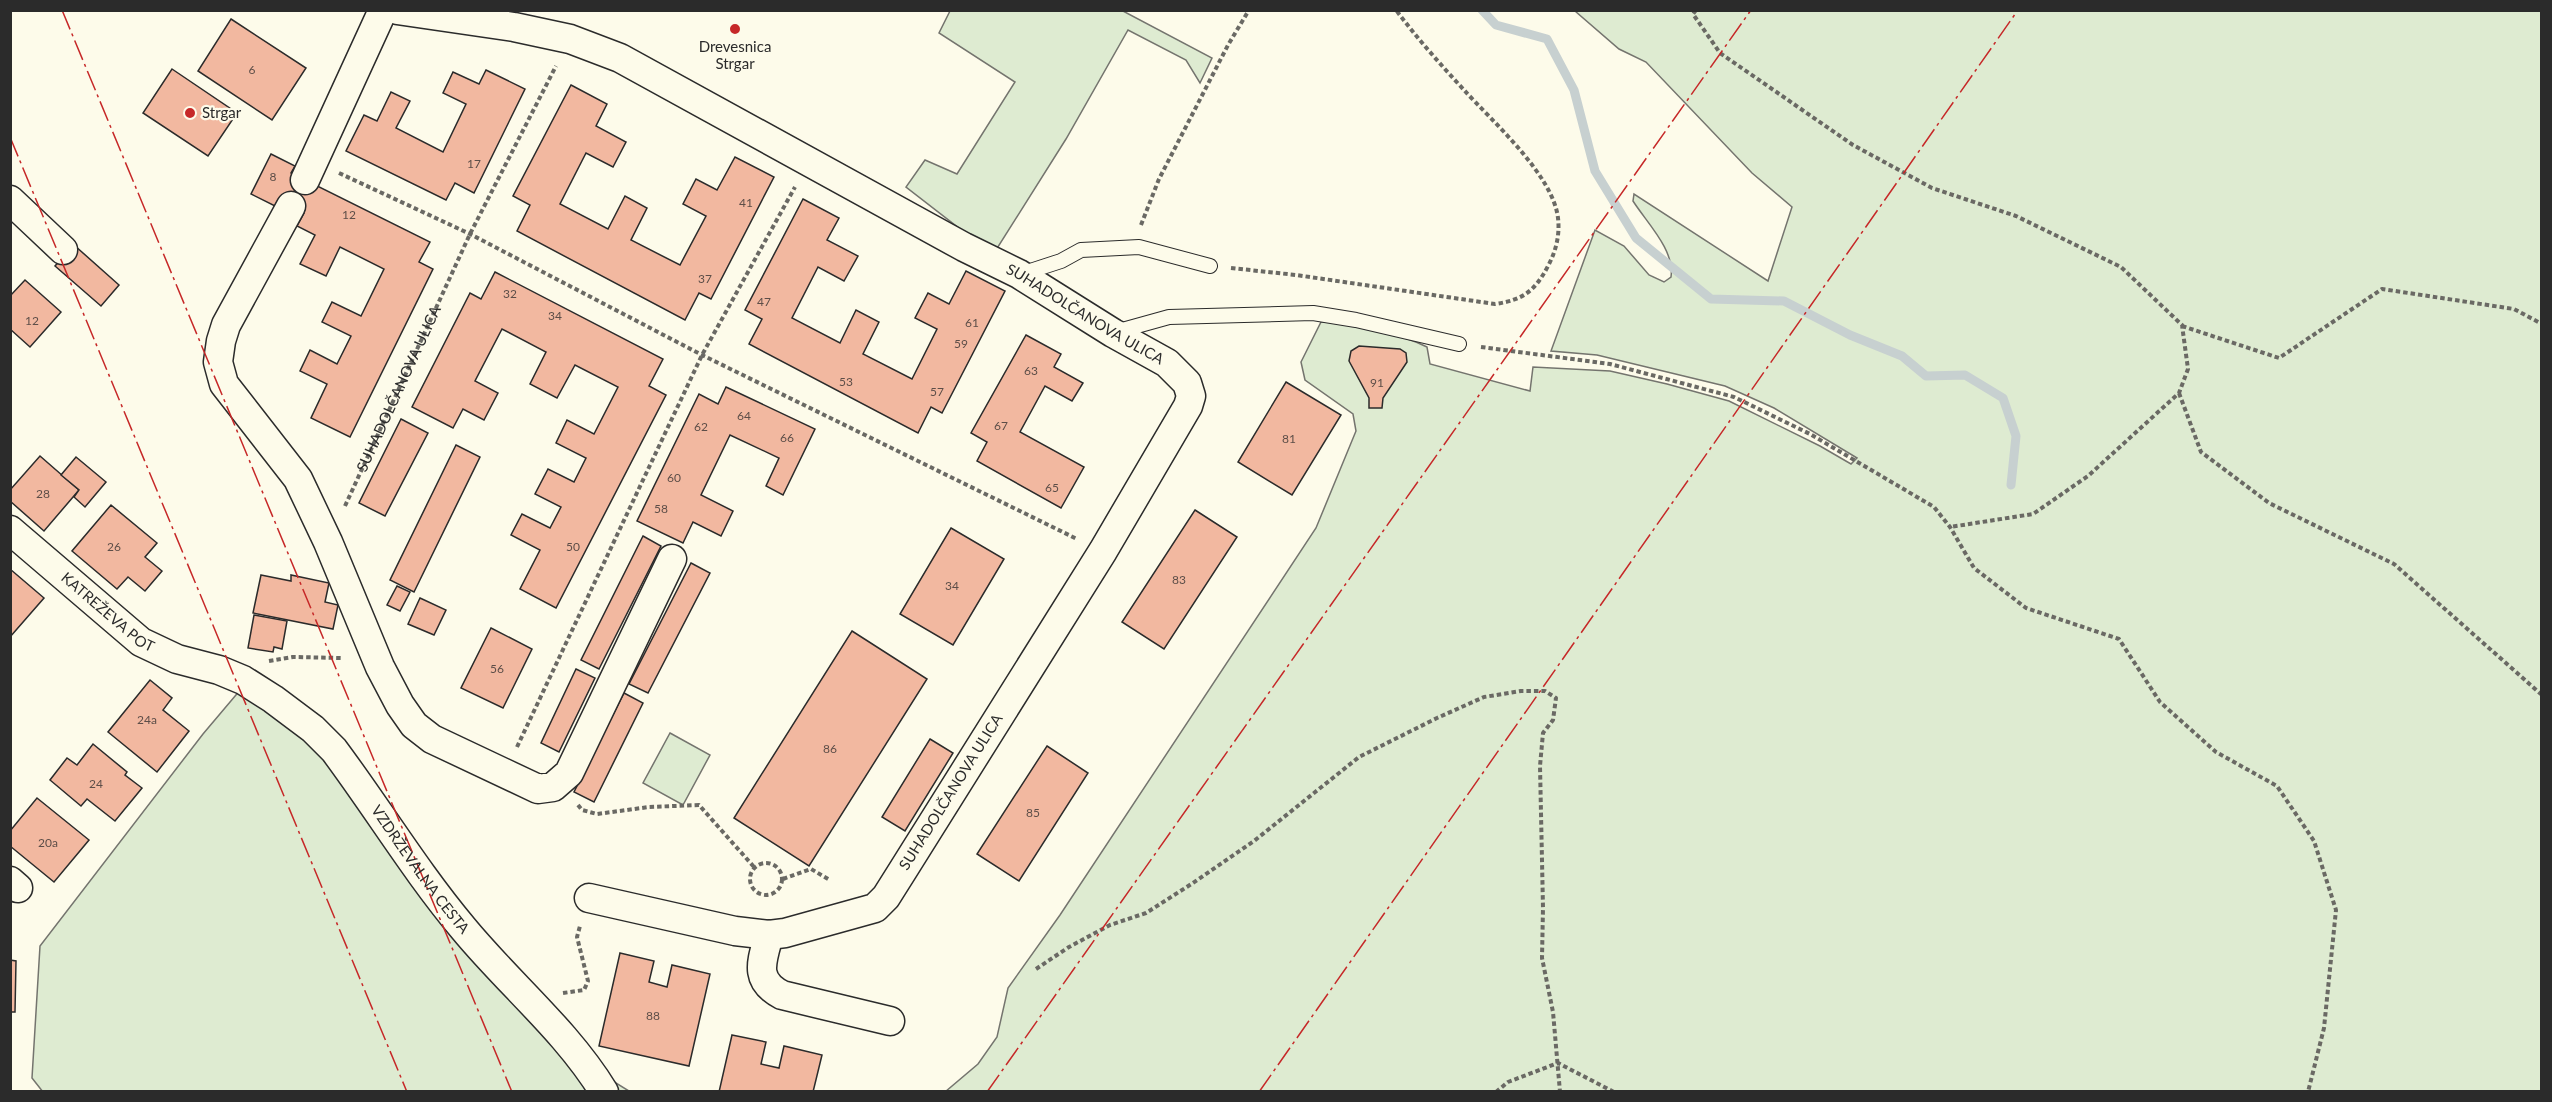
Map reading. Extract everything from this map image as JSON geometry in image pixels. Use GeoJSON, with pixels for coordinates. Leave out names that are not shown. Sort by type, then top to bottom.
{"type":"FeatureCollection","features":[{"type":"Feature","properties":{"kind":"street"},"geometry":{"type":"LineString","coordinates":[[309,171],[383,10]]}},
{"type":"Feature","properties":{"kind":"street","name":"SUHADOLČANOVA ULICA"},"geometry":{"type":"LineString","coordinates":[[397,10],[514,27],[570,39],[620,58],[964,247],[1019,274],[1113,333],[1167,363],[1188,383],[1191,396],[1188,406],[1103,551],[886,897],[875,908],[769,935],[735,931],[589,898]]}},
{"type":"Feature","properties":{"kind":"street"},"geometry":{"type":"LineString","coordinates":[[10,200],[63,250]]}},
{"type":"Feature","properties":{"kind":"street"},"geometry":{"type":"LineString","coordinates":[[291,206],[226,325],[218,362],[224,384],[298,479],[328,542],[380,667],[400,705],[414,725],[432,740],[504,774],[538,789],[552,787],[569,773],[672,559]]}},
{"type":"Feature","properties":{"kind":"street","name":"KATREŽEVA POT"},"geometry":{"type":"LineString","coordinates":[[10,530],[141,642],[177,660],[231,675]]}},
{"type":"Feature","properties":{"kind":"street","name":"VZDRŽEVALNA CESTA"},"geometry":{"type":"LineString","coordinates":[[231,675],[297,717],[334,750],[461,926],[498,969],[560,1031],[588,1066],[604,1092]]}},
{"type":"Feature","properties":{"kind":"street"},"geometry":{"type":"LineString","coordinates":[[769,935],[762,966],[763,977],[770,988],[782,995],[890,1021]]}},
{"type":"Feature","properties":{"kind":"lane"},"geometry":{"type":"LineString","coordinates":[[1019,274],[1061,261],[1081,250],[1139,247],[1210,266]]}},
{"type":"Feature","properties":{"kind":"lane"},"geometry":{"type":"LineString","coordinates":[[1113,333],[1169,317],[1313,313],[1356,320],[1459,344]]}},
{"type":"Feature","properties":{"kind":"path"},"geometry":{"type":"LineString","coordinates":[[1139,247],[1141,223],[1159,179],[1228,45],[1249,10]]}},
{"type":"Feature","properties":{"kind":"path"},"geometry":{"type":"LineString","coordinates":[[1210,266],[1296,275],[1495,304],[1515,301],[1527,294],[1542,276],[1554,254],[1558,234],[1558,216],[1539,174],[1515,144],[1418,40],[1395,10]]}},
{"type":"Feature","properties":{"kind":"path"},"geometry":{"type":"LineString","coordinates":[[1693,12],[1720,53],[1853,145],[1932,188],[2016,216],[2121,267],[2182,325],[2279,358],[2382,288],[2514,309],[2541,324]]}},
{"type":"Feature","properties":{"kind":"path","name":"SUHADOLČANOVA ULICA"},"geometry":{"type":"LineString","coordinates":[[328,542],[470,234],[570,39]]}},
{"type":"Feature","properties":{"kind":"path"},"geometry":{"type":"LineString","coordinates":[[504,774],[702,355],[809,163]]}},
{"type":"Feature","properties":{"kind":"path"},"geometry":{"type":"LineString","coordinates":[[309,171],[470,234],[702,355],[1103,551]]}},
{"type":"Feature","properties":{"kind":"path"},"geometry":{"type":"LineString","coordinates":[[1950,527],[2033,514],[2088,476],[2179,393],[2188,369],[2182,325]]}},
{"type":"Feature","properties":{"kind":"path"},"geometry":{"type":"LineString","coordinates":[[1459,344],[1541,357],[1610,364],[1671,378],[1734,397],[1782,419],[1934,507],[1950,527],[1974,568],[2026,608],[2119,639],[2160,702],[2216,752],[2277,786],[2314,841],[2336,910],[2324,1028],[2308,1092]]}},
{"type":"Feature","properties":{"kind":"path"},"geometry":{"type":"LineString","coordinates":[[2179,393],[2201,452],[2269,503],[2394,564],[2541,695]]}},
{"type":"Feature","properties":{"kind":"path"},"geometry":{"type":"LineString","coordinates":[[231,675],[260,663],[293,657],[358,658],[380,667]]}},
{"type":"Feature","properties":{"kind":"path"},"geometry":{"type":"LineString","coordinates":[[1036,969],[1069,946],[1110,925],[1146,913],[1193,883],[1254,841],[1359,757],[1484,697],[1521,691],[1545,691],[1556,698],[1553,720],[1543,733],[1540,766],[1542,958],[1553,1012],[1560,1092]]}},
{"type":"Feature","properties":{"kind":"path"},"geometry":{"type":"LineString","coordinates":[[552,787],[572,799],[582,810],[597,814],[649,807],[699,805],[754,867]]}},
{"type":"Feature","properties":{"kind":"path"},"geometry":{"type":"LineString","coordinates":[[768,862],[776,865],[783,879],[781,887],[775,893],[767,896],[759,894],[750,882],[754,867],[768,862]]}},
{"type":"Feature","properties":{"kind":"path"},"geometry":{"type":"LineString","coordinates":[[783,879],[812,868],[830,880]]}},
{"type":"Feature","properties":{"kind":"path"},"geometry":{"type":"LineString","coordinates":[[560,1031],[553,1011],[555,1001],[562,994],[584,990],[588,981],[577,937],[589,898]]}},
{"type":"Feature","properties":{"kind":"path"},"geometry":{"type":"LineString","coordinates":[[1496,1092],[1508,1082],[1558,1063],[1614,1092]]}},
{"type":"Feature","properties":{"kind":"green space"},"geometry":{"type":"Polygon","coordinates":[[[950,11],[1123,11],[1212,58],[1200,83],[1186,60],[1128,30],[1066,139],[996,250],[968,235],[906,187],[925,160],[957,174],[1015,82],[939,33],[950,11]]]}},
{"type":"Feature","properties":{"kind":"green space"},"geometry":{"type":"Polygon","coordinates":[[[1575,11],[2541,11],[2541,1091],[945,1092],[978,1064],[997,1037],[1008,988],[1060,915],[1316,528],[1356,431],[1353,414],[1305,380],[1301,362],[1321,322],[1345,323],[1404,338],[1427,347],[1430,364],[1530,391],[1533,367],[1610,371],[1667,384],[1729,401],[1851,464],[1857,458],[1774,408],[1725,386],[1597,355],[1551,351],[1595,230],[1624,246],[1649,275],[1664,282],[1671,277],[1669,257],[1633,201],[1634,194],[1768,281],[1792,207],[1752,173],[1646,62],[1619,49],[1575,11]]]}},
{"type":"Feature","properties":{"kind":"green space"},"geometry":{"type":"Polygon","coordinates":[[[241,689],[323,748],[611,1080],[629,1091],[43,1092],[32,1078],[40,946],[203,734],[241,689]]]}},
{"type":"Feature","properties":{"kind":"green space"},"geometry":{"type":"Polygon","coordinates":[[[670,733],[710,755],[683,805],[643,783],[670,733]]]}},
{"type":"Feature","properties":{"kind":"building"},"geometry":{"type":"Polygon","coordinates":[[[231,19],[306,68],[272,120],[198,71],[231,19]]]}},
{"type":"Feature","properties":{"kind":"building","name":"Strgar"},"geometry":{"type":"Polygon","coordinates":[[[172,69],[237,113],[208,156],[143,113],[172,69]]]}},
{"type":"Feature","properties":{"kind":"building"},"geometry":{"type":"Polygon","coordinates":[[[486,70],[525,89],[474,193],[455,183],[446,200],[346,151],[364,115],[377,121],[391,92],[410,101],[396,128],[443,152],[466,104],[443,93],[453,72],[479,84],[486,70]]]}},
{"type":"Feature","properties":{"kind":"building"},"geometry":{"type":"Polygon","coordinates":[[[571,85],[607,104],[596,126],[626,142],[613,167],[586,153],[560,204],[608,229],[625,196],[647,208],[631,240],[680,265],[706,216],[683,204],[696,179],[717,190],[735,157],[774,177],[711,299],[699,293],[685,320],[517,231],[530,205],[513,196],[571,85]]]}},
{"type":"Feature","properties":{"kind":"building"},"geometry":{"type":"Polygon","coordinates":[[[271,154],[295,166],[291,173],[430,242],[419,262],[433,269],[350,437],[311,418],[327,384],[300,371],[310,350],[337,364],[351,336],[322,322],[332,302],[361,316],[384,269],[340,247],[326,276],[300,264],[315,235],[297,226],[304,213],[278,200],[275,206],[251,194],[271,154]]]}},
{"type":"Feature","properties":{"kind":"building"},"geometry":{"type":"Polygon","coordinates":[[[803,199],[839,218],[827,240],[858,256],[844,281],[818,267],[792,318],[840,343],[856,310],[879,322],[863,354],[912,379],[937,329],[915,318],[928,293],[949,304],[966,271],[1005,291],[942,413],[931,407],[918,433],[749,344],[762,319],[745,310],[803,199]]]}},
{"type":"Feature","properties":{"kind":"building"},"geometry":{"type":"Polygon","coordinates":[[[74,245],[119,285],[101,306],[55,266],[74,245]]]}},
{"type":"Feature","properties":{"kind":"building"},"geometry":{"type":"Polygon","coordinates":[[[495,272],[663,359],[649,386],[666,395],[556,608],[520,589],[540,550],[511,535],[522,514],[550,528],[561,507],[535,494],[548,469],[574,482],[586,458],[556,443],[567,420],[594,434],[618,387],[575,365],[557,398],[530,384],[546,352],[502,329],[475,381],[498,393],[484,420],[463,409],[453,428],[412,407],[470,293],[481,299],[495,272]]]}},
{"type":"Feature","properties":{"kind":"building"},"geometry":{"type":"Polygon","coordinates":[[[25,280],[61,312],[30,347],[10,329],[10,296],[25,280]]]}},
{"type":"Feature","properties":{"kind":"building"},"geometry":{"type":"Polygon","coordinates":[[[1026,335],[1061,354],[1054,367],[1083,383],[1072,401],[1045,386],[1020,432],[1084,467],[1061,508],[977,461],[987,442],[971,433],[1026,335]]]}},
{"type":"Feature","properties":{"kind":"building"},"geometry":{"type":"Polygon","coordinates":[[[1359,346],[1400,349],[1406,353],[1407,362],[1383,398],[1382,408],[1369,408],[1369,398],[1349,361],[1351,351],[1359,346]]]}},
{"type":"Feature","properties":{"kind":"building"},"geometry":{"type":"Polygon","coordinates":[[[1286,382],[1341,415],[1292,495],[1238,462],[1286,382]]]}},
{"type":"Feature","properties":{"kind":"building"},"geometry":{"type":"Polygon","coordinates":[[[726,387],[815,429],[783,495],[766,486],[779,458],[730,435],[701,495],[733,511],[721,536],[693,522],[683,543],[637,521],[699,394],[718,404],[726,387]]]}},
{"type":"Feature","properties":{"kind":"building"},"geometry":{"type":"Polygon","coordinates":[[[401,419],[428,433],[385,516],[359,503],[401,419]]]}},
{"type":"Feature","properties":{"kind":"building"},"geometry":{"type":"Polygon","coordinates":[[[456,445],[480,457],[414,592],[390,580],[456,445]]]}},
{"type":"Feature","properties":{"kind":"building"},"geometry":{"type":"Polygon","coordinates":[[[40,456],[79,490],[44,531],[10,501],[10,490],[40,456]]]}},
{"type":"Feature","properties":{"kind":"building"},"geometry":{"type":"Polygon","coordinates":[[[76,457],[106,482],[85,507],[74,497],[79,490],[61,475],[76,457]]]}},
{"type":"Feature","properties":{"kind":"building"},"geometry":{"type":"Polygon","coordinates":[[[111,505],[157,543],[145,557],[162,571],[145,591],[128,577],[117,589],[72,551],[111,505]]]}},
{"type":"Feature","properties":{"kind":"building"},"geometry":{"type":"Polygon","coordinates":[[[1195,510],[1237,537],[1164,649],[1122,622],[1195,510]]]}},
{"type":"Feature","properties":{"kind":"building"},"geometry":{"type":"Polygon","coordinates":[[[951,528],[1004,559],[953,645],[900,614],[951,528]]]}},
{"type":"Feature","properties":{"kind":"building"},"geometry":{"type":"Polygon","coordinates":[[[643,536],[661,546],[599,669],[581,660],[643,536]]]}},
{"type":"Feature","properties":{"kind":"building"},"geometry":{"type":"Polygon","coordinates":[[[691,563],[710,573],[648,693],[629,684],[691,563]]]}},
{"type":"Feature","properties":{"kind":"building"},"geometry":{"type":"Polygon","coordinates":[[[10,569],[44,598],[10,637],[10,569]]]}},
{"type":"Feature","properties":{"kind":"building"},"geometry":{"type":"Polygon","coordinates":[[[261,575],[291,581],[291,575],[329,583],[325,602],[338,605],[333,629],[253,613],[261,575]]]}},
{"type":"Feature","properties":{"kind":"building"},"geometry":{"type":"Polygon","coordinates":[[[397,586],[410,592],[400,611],[387,605],[397,586]]]}},
{"type":"Feature","properties":{"kind":"building"},"geometry":{"type":"Polygon","coordinates":[[[420,598],[446,610],[434,635],[408,624],[420,598]]]}},
{"type":"Feature","properties":{"kind":"building"},"geometry":{"type":"Polygon","coordinates":[[[254,615],[287,621],[282,649],[274,647],[273,652],[248,648],[254,615]]]}},
{"type":"Feature","properties":{"kind":"building"},"geometry":{"type":"Polygon","coordinates":[[[491,628],[532,649],[503,708],[461,688],[491,628]]]}},
{"type":"Feature","properties":{"kind":"building"},"geometry":{"type":"Polygon","coordinates":[[[852,631],[927,679],[809,866],[734,818],[852,631]]]}},
{"type":"Feature","properties":{"kind":"building"},"geometry":{"type":"Polygon","coordinates":[[[576,669],[595,678],[559,752],[541,743],[576,669]]]}},
{"type":"Feature","properties":{"kind":"building"},"geometry":{"type":"Polygon","coordinates":[[[150,680],[172,698],[163,710],[189,731],[157,772],[108,732],[150,680]]]}},
{"type":"Feature","properties":{"kind":"building"},"geometry":{"type":"Polygon","coordinates":[[[624,693],[643,703],[594,802],[574,792],[624,693]]]}},
{"type":"Feature","properties":{"kind":"building"},"geometry":{"type":"Polygon","coordinates":[[[930,739],[953,753],[905,831],[882,817],[930,739]]]}},
{"type":"Feature","properties":{"kind":"building"},"geometry":{"type":"Polygon","coordinates":[[[93,744],[127,772],[125,775],[142,788],[115,821],[87,799],[81,806],[50,780],[67,758],[77,765],[93,744]]]}},
{"type":"Feature","properties":{"kind":"building"},"geometry":{"type":"Polygon","coordinates":[[[1047,746],[1088,773],[1019,881],[977,854],[1047,746]]]}},
{"type":"Feature","properties":{"kind":"building"},"geometry":{"type":"Polygon","coordinates":[[[37,798],[89,840],[54,882],[10,846],[10,831],[37,798]]]}},
{"type":"Feature","properties":{"kind":"building"},"geometry":{"type":"Polygon","coordinates":[[[620,953],[654,961],[649,982],[667,987],[672,965],[710,974],[689,1066],[599,1046],[620,953]]]}},
{"type":"Feature","properties":{"kind":"building"},"geometry":{"type":"Polygon","coordinates":[[[10,960],[16,961],[15,1012],[10,1012],[10,960]]]}},
{"type":"Feature","properties":{"kind":"building"},"geometry":{"type":"Polygon","coordinates":[[[732,1035],[766,1042],[761,1064],[779,1068],[784,1046],[822,1055],[813,1092],[719,1092],[732,1035]]]}},
{"type":"Feature","properties":{"kind":"waterway"},"geometry":{"type":"LineString","coordinates":[[1482,10],[1496,25],[1547,39],[1574,90],[1595,171],[1636,238],[1711,299],[1784,301],[1850,335],[1902,356],[1926,376],[1965,375],[2003,398],[2016,436],[2011,485]]}},
{"type":"Feature","properties":{"kind":"power"},"geometry":{"type":"LineString","coordinates":[[62,10],[512,1092]]}},
{"type":"Feature","properties":{"kind":"power"},"geometry":{"type":"LineString","coordinates":[[987,1092],[1751,10]]}},
{"type":"Feature","properties":{"kind":"power"},"geometry":{"type":"LineString","coordinates":[[1259,1092],[2018,10]]}},
{"type":"Feature","properties":{"kind":"power"},"geometry":{"type":"LineString","coordinates":[[10,137],[407,1092]]}},
{"type":"Feature","properties":{"kind":"place","name":"Drevesnica Strgar"},"geometry":{"type":"Point","coordinates":[735,29]}},
{"type":"Feature","properties":{"kind":"place","name":"Strgar"},"geometry":{"type":"Point","coordinates":[190,113]}}]}
